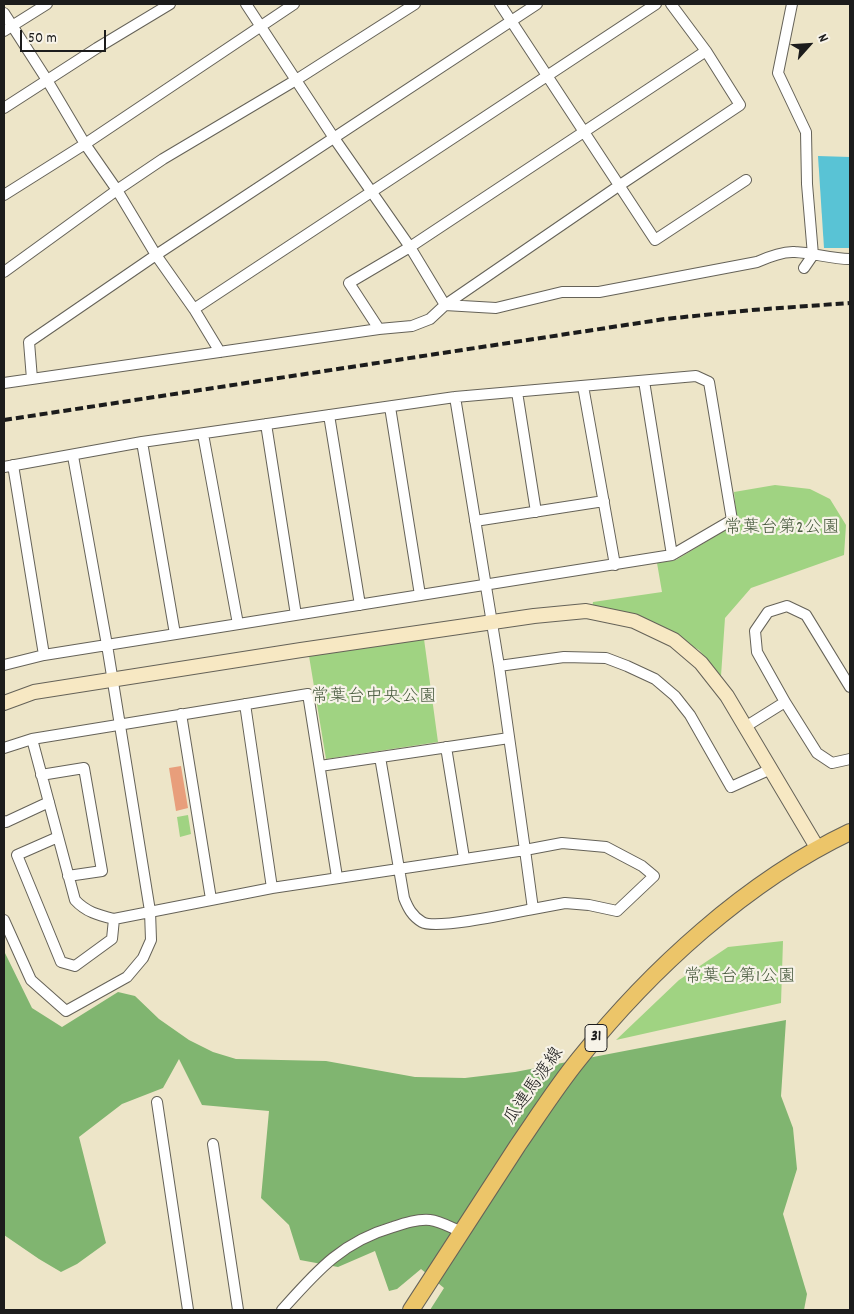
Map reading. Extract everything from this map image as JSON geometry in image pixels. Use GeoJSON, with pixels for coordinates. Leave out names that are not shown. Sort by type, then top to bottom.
{"type":"FeatureCollection","features":[{"type":"Feature","properties":{"kind":"main road","name":"瓜連馬渡線"},"geometry":{"type":"LineString","coordinates":[[411,1310],[547,1102],[579,1059],[650,978],[757,887],[818,849],[850,832]]}},
{"type":"Feature","properties":{"kind":"street"},"geometry":{"type":"LineString","coordinates":[[8,28],[47,4]]}},
{"type":"Feature","properties":{"kind":"street"},"geometry":{"type":"LineString","coordinates":[[4,108],[170,4]]}},
{"type":"Feature","properties":{"kind":"street"},"geometry":{"type":"LineString","coordinates":[[246,4],[334,138],[410,247],[445,305]]}},
{"type":"Feature","properties":{"kind":"street"},"geometry":{"type":"LineString","coordinates":[[4,195],[85,144],[294,4]]}},
{"type":"Feature","properties":{"kind":"street"},"geometry":{"type":"LineString","coordinates":[[4,272],[163,159],[296,80],[415,4]]}},
{"type":"Feature","properties":{"kind":"street"},"geometry":{"type":"LineString","coordinates":[[500,4],[655,240],[746,180]]}},
{"type":"Feature","properties":{"kind":"street"},"geometry":{"type":"LineString","coordinates":[[32,379],[29,342],[156,255],[537,4]]}},
{"type":"Feature","properties":{"kind":"street"},"geometry":{"type":"LineString","coordinates":[[194,309],[656,4]]}},
{"type":"Feature","properties":{"kind":"street"},"geometry":{"type":"LineString","coordinates":[[4,383],[379,329],[412,326],[430,319],[445,305],[620,185],[740,106],[706,51],[671,4]]}},
{"type":"Feature","properties":{"kind":"street"},"geometry":{"type":"LineString","coordinates":[[792,4],[778,73],[806,132],[807,184],[813,254],[804,268]]}},
{"type":"Feature","properties":{"kind":"street"},"geometry":{"type":"LineString","coordinates":[[4,13],[8,28],[47,80],[85,144],[117,190],[156,255],[194,309],[220,352]]}},
{"type":"Feature","properties":{"kind":"street"},"geometry":{"type":"LineString","coordinates":[[379,329],[349,284],[410,247],[706,51]]}},
{"type":"Feature","properties":{"kind":"street"},"geometry":{"type":"LineString","coordinates":[[445,305],[496,308],[562,292],[599,292],[756,262],[775,255],[793,252],[850,259]]}},
{"type":"Feature","properties":{"kind":"street"},"geometry":{"type":"LineString","coordinates":[[4,664],[106,644],[672,555],[732,520],[710,382],[696,376],[454,397],[142,442],[73,456],[8,466],[44,655]]}},
{"type":"Feature","properties":{"kind":"street"},"geometry":{"type":"LineString","coordinates":[[644,381],[672,555]]}},
{"type":"Feature","properties":{"kind":"street"},"geometry":{"type":"LineString","coordinates":[[583,386],[615,565]]}},
{"type":"Feature","properties":{"kind":"street"},"geometry":{"type":"LineString","coordinates":[[517,392],[536,512]]}},
{"type":"Feature","properties":{"kind":"street"},"geometry":{"type":"LineString","coordinates":[[454,397],[499,666],[533,909]]}},
{"type":"Feature","properties":{"kind":"street"},"geometry":{"type":"LineString","coordinates":[[390,406],[420,595]]}},
{"type":"Feature","properties":{"kind":"street"},"geometry":{"type":"LineString","coordinates":[[329,415],[360,604]]}},
{"type":"Feature","properties":{"kind":"street"},"geometry":{"type":"LineString","coordinates":[[266,424],[296,615]]}},
{"type":"Feature","properties":{"kind":"street"},"geometry":{"type":"LineString","coordinates":[[203,434],[238,624]]}},
{"type":"Feature","properties":{"kind":"street"},"geometry":{"type":"LineString","coordinates":[[142,442],[175,634]]}},
{"type":"Feature","properties":{"kind":"street"},"geometry":{"type":"LineString","coordinates":[[4,920],[31,980],[66,1011],[127,977],[142,958],[150,940],[150,911],[73,456]]}},
{"type":"Feature","properties":{"kind":"street"},"geometry":{"type":"LineString","coordinates":[[475,521],[604,502]]}},
{"type":"Feature","properties":{"kind":"street"},"geometry":{"type":"LineString","coordinates":[[850,687],[806,615],[787,606],[768,612],[755,631],[757,652],[817,753],[832,763],[850,759]]}},
{"type":"Feature","properties":{"kind":"street"},"geometry":{"type":"LineString","coordinates":[[4,703],[34,692],[300,650],[586,611],[634,621],[674,640],[702,663],[728,696],[818,849]]}},
{"type":"Feature","properties":{"kind":"street"},"geometry":{"type":"LineString","coordinates":[[499,666],[564,656],[606,658],[620,663],[655,679],[675,696],[690,715],[731,787],[771,769]]}},
{"type":"Feature","properties":{"kind":"street"},"geometry":{"type":"LineString","coordinates":[[4,748],[32,739],[308,694],[338,878]]}},
{"type":"Feature","properties":{"kind":"street"},"geometry":{"type":"LineString","coordinates":[[746,727],[785,702]]}},
{"type":"Feature","properties":{"kind":"street"},"geometry":{"type":"LineString","coordinates":[[245,704],[272,888]]}},
{"type":"Feature","properties":{"kind":"street"},"geometry":{"type":"LineString","coordinates":[[182,714],[211,899]]}},
{"type":"Feature","properties":{"kind":"street"},"geometry":{"type":"LineString","coordinates":[[320,766],[509,738]]}},
{"type":"Feature","properties":{"kind":"street"},"geometry":{"type":"LineString","coordinates":[[32,739],[75,900],[82,908],[98,916],[114,919],[272,888],[338,878],[399,868],[464,858],[526,850],[562,843],[606,847],[642,866],[654,876],[617,911],[590,905],[565,903],[440,925],[424,923],[411,914],[404,898],[399,868],[380,757]]}},
{"type":"Feature","properties":{"kind":"street"},"geometry":{"type":"LineString","coordinates":[[446,747],[464,858]]}},
{"type":"Feature","properties":{"kind":"street"},"geometry":{"type":"LineString","coordinates":[[41,775],[84,768],[102,871],[68,876]]}},
{"type":"Feature","properties":{"kind":"street"},"geometry":{"type":"LineString","coordinates":[[4,821],[6,822],[48,802]]}},
{"type":"Feature","properties":{"kind":"street"},"geometry":{"type":"LineString","coordinates":[[58,837],[17,854],[61,962],[75,966],[112,938],[114,919]]}},
{"type":"Feature","properties":{"kind":"street"},"geometry":{"type":"LineString","coordinates":[[157,1102],[188,1310]]}},
{"type":"Feature","properties":{"kind":"street"},"geometry":{"type":"LineString","coordinates":[[213,1144],[238,1310]]}},
{"type":"Feature","properties":{"kind":"street"},"geometry":{"type":"LineString","coordinates":[[282,1310],[321,1267],[349,1245],[381,1230],[412,1221],[431,1220],[462,1232]]}},
{"type":"Feature","properties":{"kind":"green space","name":"常葉台第2公園"},"geometry":{"type":"Polygon","coordinates":[[[775,485],[810,489],[830,499],[846,525],[844,555],[751,588],[725,618],[721,676],[699,650],[636,615],[592,608],[593,602],[662,592],[657,563],[676,560],[737,523],[734,492],[775,485]]]}},
{"type":"Feature","properties":{"kind":"green space","name":"常葉台中央公園"},"geometry":{"type":"Polygon","coordinates":[[[424,639],[438,742],[326,759],[309,656],[424,639]]]}},
{"type":"Feature","properties":{"kind":"green space"},"geometry":{"type":"Polygon","coordinates":[[[188,815],[191,834],[180,837],[177,817],[188,815]]]}},
{"type":"Feature","properties":{"kind":"green space","name":"常葉台第1公園"},"geometry":{"type":"Polygon","coordinates":[[[783,941],[781,1003],[616,1040],[679,980],[728,947],[783,941]]]}},
{"type":"Feature","properties":{"kind":"green space"},"geometry":{"type":"Polygon","coordinates":[[[4,951],[32,1008],[62,1027],[118,992],[135,996],[159,1019],[189,1040],[213,1052],[236,1059],[326,1061],[415,1077],[465,1078],[515,1072],[786,1020],[781,1096],[793,1128],[797,1169],[783,1214],[807,1294],[804,1310],[430,1310],[444,1288],[421,1269],[397,1289],[389,1291],[375,1251],[338,1267],[300,1260],[289,1225],[261,1198],[269,1111],[202,1105],[179,1059],[163,1088],[122,1104],[79,1137],[106,1243],[77,1264],[61,1272],[4,1235],[4,951]]]}},
{"type":"Feature","properties":{"kind":"water"},"geometry":{"type":"Polygon","coordinates":[[[818,156],[850,157],[850,248],[824,248],[818,156]]]}},
{"type":"Feature","properties":{"kind":"building"},"geometry":{"type":"Polygon","coordinates":[[[181,766],[188,808],[176,811],[169,768],[181,766]]]}},
{"type":"Feature","properties":{"kind":"railway"},"geometry":{"type":"LineString","coordinates":[[4,420],[665,319],[850,303]]}}]}
